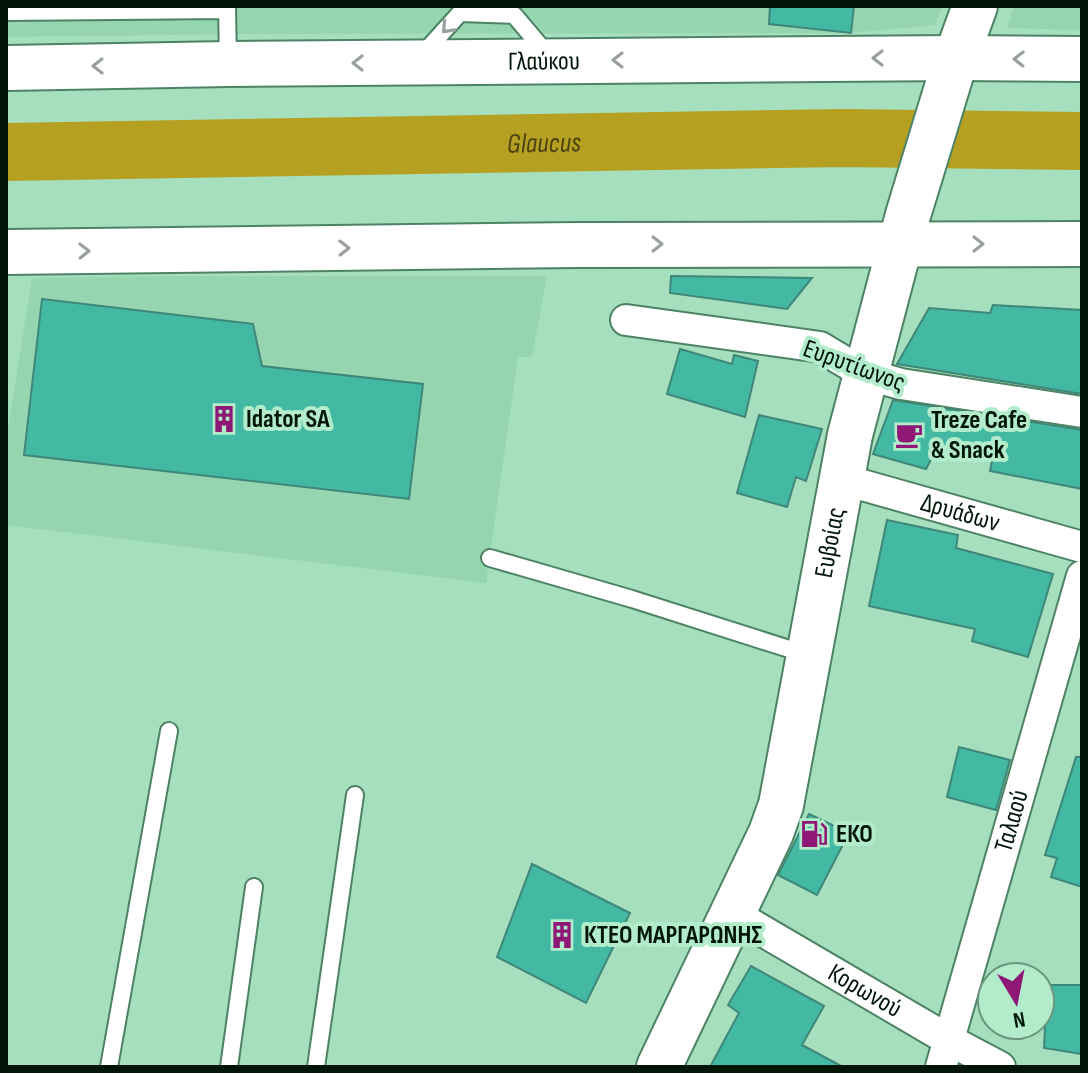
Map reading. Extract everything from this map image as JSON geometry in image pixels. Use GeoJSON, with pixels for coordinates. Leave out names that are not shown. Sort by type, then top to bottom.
{"type":"FeatureCollection","features":[{"type":"Feature","properties":{"kind":"main road","name":"Ευβοίας"},"geometry":{"type":"LineString","coordinates":[[659,1067],[771,833],[781,805],[841,479],[865,374],[904,229],[975,6]]}},
{"type":"Feature","properties":{"kind":"main road","name":"Γλαύκου"},"geometry":{"type":"LineString","coordinates":[[6,68],[553,61],[952,71],[1082,59]]}},
{"type":"Feature","properties":{"kind":"main road"},"geometry":{"type":"LineString","coordinates":[[6,252],[579,245],[904,229],[1082,244]]}},
{"type":"Feature","properties":{"kind":"street","name":"Ευρυτίωνος"},"geometry":{"type":"LineString","coordinates":[[626,320],[820,347],[865,374],[916,388],[1082,412]]}},
{"type":"Feature","properties":{"kind":"street","name":"Δρυάδων"},"geometry":{"type":"LineString","coordinates":[[841,479],[1082,547]]}},
{"type":"Feature","properties":{"kind":"street","name":"Ταλαού"},"geometry":{"type":"LineString","coordinates":[[945,1054],[1082,576]]}},
{"type":"Feature","properties":{"kind":"street","name":"Κορωνού"},"geometry":{"type":"LineString","coordinates":[[732,913],[945,1054],[1000,1067]]}},
{"type":"Feature","properties":{"kind":"lane"},"geometry":{"type":"LineString","coordinates":[[6,12],[227,8],[228,64]]}},
{"type":"Feature","properties":{"kind":"lane"},"geometry":{"type":"LineString","coordinates":[[490,558],[647,603],[809,655]]}},
{"type":"Feature","properties":{"kind":"lane"},"geometry":{"type":"LineString","coordinates":[[109,1067],[169,731]]}},
{"type":"Feature","properties":{"kind":"lane"},"geometry":{"type":"LineString","coordinates":[[316,1067],[355,795]]}},
{"type":"Feature","properties":{"kind":"lane"},"geometry":{"type":"LineString","coordinates":[[229,1067],[254,887]]}},
{"type":"Feature","properties":{"kind":"shaded area"},"geometry":{"type":"Polygon","coordinates":[[[6,6],[942,6],[935,25],[851,33],[6,37],[6,6]]]}},
{"type":"Feature","properties":{"kind":"shaded area"},"geometry":{"type":"Polygon","coordinates":[[[1014,6],[1082,6],[1082,30],[1007,28],[1014,6]]]}},
{"type":"Feature","properties":{"kind":"shaded area"},"geometry":{"type":"Polygon","coordinates":[[[547,276],[532,357],[518,357],[486,583],[6,525],[6,441],[32,278],[547,276]]]}},
{"type":"Feature","properties":{"kind":"building"},"geometry":{"type":"Polygon","coordinates":[[[770,6],[854,6],[851,33],[769,24],[770,6]]]}},
{"type":"Feature","properties":{"kind":"building"},"geometry":{"type":"Polygon","coordinates":[[[671,276],[812,278],[787,309],[670,293],[671,276]]]}},
{"type":"Feature","properties":{"kind":"building","name":"Idator SA"},"geometry":{"type":"Polygon","coordinates":[[[42,299],[253,324],[262,366],[423,384],[409,499],[24,455],[42,299]]]}},
{"type":"Feature","properties":{"kind":"building"},"geometry":{"type":"Polygon","coordinates":[[[993,305],[1082,310],[1082,394],[897,364],[929,308],[990,313],[993,305]]]}},
{"type":"Feature","properties":{"kind":"building"},"geometry":{"type":"Polygon","coordinates":[[[680,349],[732,364],[734,355],[758,361],[745,417],[667,394],[680,349]]]}},
{"type":"Feature","properties":{"kind":"building"},"geometry":{"type":"Polygon","coordinates":[[[893,400],[1082,430],[1082,489],[990,471],[994,451],[935,452],[926,469],[873,454],[893,400]]]}},
{"type":"Feature","properties":{"kind":"building"},"geometry":{"type":"Polygon","coordinates":[[[759,415],[822,429],[806,481],[796,477],[787,507],[737,493],[759,415]]]}},
{"type":"Feature","properties":{"kind":"building"},"geometry":{"type":"Polygon","coordinates":[[[887,520],[958,535],[956,548],[1053,574],[1028,657],[972,641],[975,629],[869,606],[887,520]]]}},
{"type":"Feature","properties":{"kind":"building"},"geometry":{"type":"Polygon","coordinates":[[[959,747],[1010,760],[996,810],[947,797],[959,747]]]}},
{"type":"Feature","properties":{"kind":"building"},"geometry":{"type":"Polygon","coordinates":[[[1076,757],[1082,757],[1082,887],[1051,877],[1057,858],[1045,855],[1076,757]]]}},
{"type":"Feature","properties":{"kind":"building"},"geometry":{"type":"Polygon","coordinates":[[[809,814],[849,833],[817,895],[778,875],[809,814]]]}},
{"type":"Feature","properties":{"kind":"building","name":"ΚΤΕΟ ΜΑΡΓΑΡΩΝΗΣ"},"geometry":{"type":"Polygon","coordinates":[[[532,864],[630,913],[586,1003],[497,957],[532,864]]]}},
{"type":"Feature","properties":{"kind":"building"},"geometry":{"type":"Polygon","coordinates":[[[751,966],[824,1006],[802,1045],[843,1067],[710,1067],[739,1013],[728,1005],[751,966]]]}},
{"type":"Feature","properties":{"kind":"building"},"geometry":{"type":"Polygon","coordinates":[[[1056,985],[1082,985],[1082,1054],[1044,1048],[1044,1041],[1056,1041],[1056,985]]]}},
{"type":"Feature","properties":{"kind":"waterway","name":"Glaucus"},"geometry":{"type":"LineString","coordinates":[[6,152],[844,138],[1082,141]]}},
{"type":"Feature","properties":{"kind":"place","name":"Idator SA"},"geometry":{"type":"Point","coordinates":[224,419]}},
{"type":"Feature","properties":{"kind":"place","name":"Treze Cafe & Snack"},"geometry":{"type":"Point","coordinates":[909,435]}},
{"type":"Feature","properties":{"kind":"place","name":"ΕΚΟ"},"geometry":{"type":"Point","coordinates":[814,834]}},
{"type":"Feature","properties":{"kind":"place","name":"ΚΤΕΟ ΜΑΡΓΑΡΩΝΗΣ"},"geometry":{"type":"Point","coordinates":[562,935]}}]}
